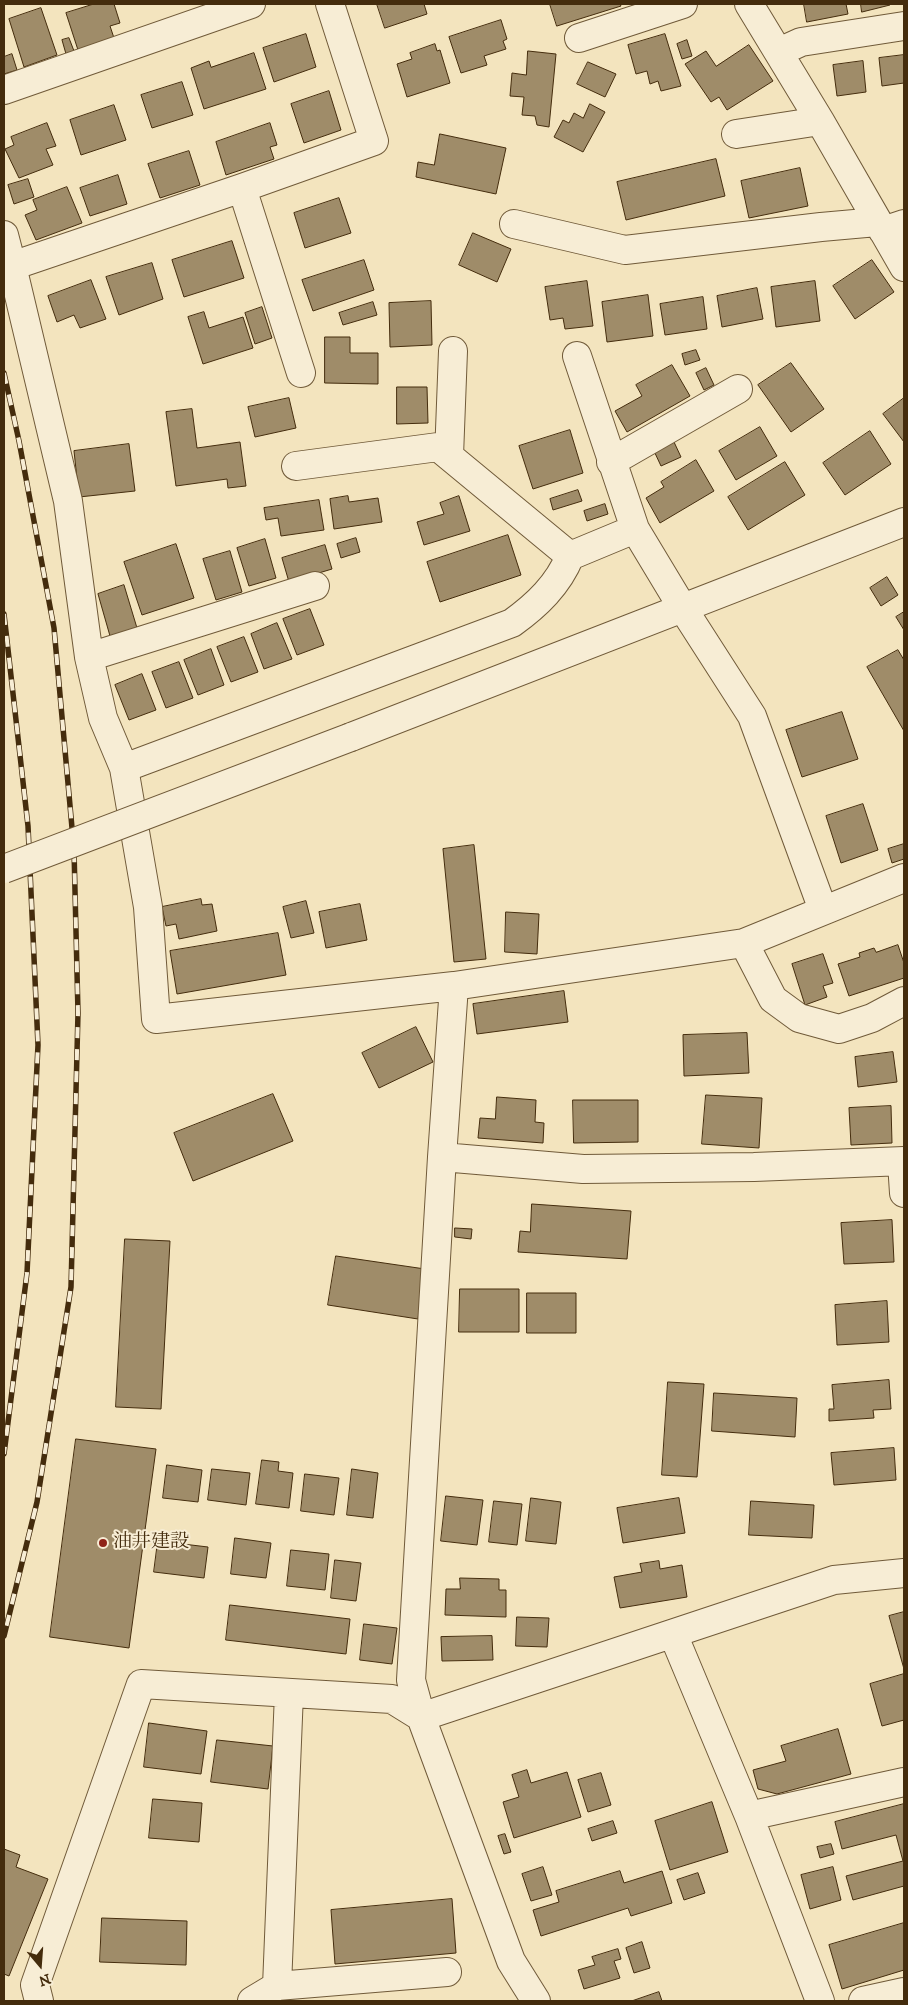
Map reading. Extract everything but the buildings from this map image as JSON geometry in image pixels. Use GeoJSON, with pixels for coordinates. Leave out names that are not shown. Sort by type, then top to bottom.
{"type":"FeatureCollection","features":[{"type":"Feature","properties":{"kind":"street"},"geometry":{"type":"LineString","coordinates":[[4,90],[251,4]]}},
{"type":"Feature","properties":{"kind":"street"},"geometry":{"type":"LineString","coordinates":[[12,266],[374,141],[330,4]]}},
{"type":"Feature","properties":{"kind":"street"},"geometry":{"type":"LineString","coordinates":[[579,38],[683,4]]}},
{"type":"Feature","properties":{"kind":"street"},"geometry":{"type":"LineString","coordinates":[[749,4],[820,121],[888,226],[904,267]]}},
{"type":"Feature","properties":{"kind":"street"},"geometry":{"type":"LineString","coordinates":[[779,52],[801,42],[904,26]]}},
{"type":"Feature","properties":{"kind":"street"},"geometry":{"type":"LineString","coordinates":[[736,134],[820,121]]}},
{"type":"Feature","properties":{"kind":"street"},"geometry":{"type":"LineString","coordinates":[[242,188],[301,373]]}},
{"type":"Feature","properties":{"kind":"street"},"geometry":{"type":"LineString","coordinates":[[514,224],[625,250],[821,227],[888,226]]}},
{"type":"Feature","properties":{"kind":"street"},"geometry":{"type":"LineString","coordinates":[[4,235],[68,501],[89,656],[103,718],[124,768],[148,907],[156,1019],[454,986],[744,943],[795,924],[823,910],[904,878]]}},
{"type":"Feature","properties":{"kind":"street"},"geometry":{"type":"LineString","coordinates":[[449,456],[453,351]]}},
{"type":"Feature","properties":{"kind":"street"},"geometry":{"type":"LineString","coordinates":[[577,356],[635,529],[682,607],[752,716],[823,910]]}},
{"type":"Feature","properties":{"kind":"street"},"geometry":{"type":"LineString","coordinates":[[611,462],[738,389]]}},
{"type":"Feature","properties":{"kind":"street"},"geometry":{"type":"LineString","coordinates":[[296,466],[438,447],[570,556]]}},
{"type":"Feature","properties":{"kind":"street"},"geometry":{"type":"LineString","coordinates":[[4,869],[351,737],[904,522]]}},
{"type":"Feature","properties":{"kind":"street"},"geometry":{"type":"LineString","coordinates":[[124,768],[512,623],[537,605],[563,574],[570,556],[635,529]]}},
{"type":"Feature","properties":{"kind":"street"},"geometry":{"type":"LineString","coordinates":[[89,656],[315,586]]}},
{"type":"Feature","properties":{"kind":"street"},"geometry":{"type":"LineString","coordinates":[[744,943],[774,999],[798,1018],[839,1029],[872,1018],[904,1001]]}},
{"type":"Feature","properties":{"kind":"street"},"geometry":{"type":"LineString","coordinates":[[454,986],[411,1680],[421,1717],[511,1961],[536,2001]]}},
{"type":"Feature","properties":{"kind":"street"},"geometry":{"type":"LineString","coordinates":[[442,1157],[583,1169],[903,1161],[904,1193]]}},
{"type":"Feature","properties":{"kind":"street"},"geometry":{"type":"LineString","coordinates":[[421,1717],[834,1580],[904,1574]]}},
{"type":"Feature","properties":{"kind":"street"},"geometry":{"type":"LineString","coordinates":[[673,1634],[749,1816],[820,2001]]}},
{"type":"Feature","properties":{"kind":"street"},"geometry":{"type":"LineString","coordinates":[[39,2001],[35,1985],[141,1684],[392,1699],[421,1717]]}},
{"type":"Feature","properties":{"kind":"street"},"geometry":{"type":"LineString","coordinates":[[276,1986],[289,1692]]}},
{"type":"Feature","properties":{"kind":"street"},"geometry":{"type":"LineString","coordinates":[[749,1816],[904,1782]]}},
{"type":"Feature","properties":{"kind":"street"},"geometry":{"type":"LineString","coordinates":[[252,2001],[276,1986],[447,1972]]}},
{"type":"Feature","properties":{"kind":"street"},"geometry":{"type":"LineString","coordinates":[[863,2001],[904,1992]]}},
{"type":"Feature","properties":{"kind":"railway"},"geometry":{"type":"LineString","coordinates":[[4,373],[19,441],[54,628],[74,850],[78,1013],[71,1287],[37,1502],[4,1636]]}},
{"type":"Feature","properties":{"kind":"railway"},"geometry":{"type":"LineString","coordinates":[[4,614],[28,826],[38,1045],[27,1273],[4,1454]]}},
{"type":"Feature","properties":{"kind":"place","name":"油井建設"},"geometry":{"type":"Point","coordinates":[103,1543]}}]}
